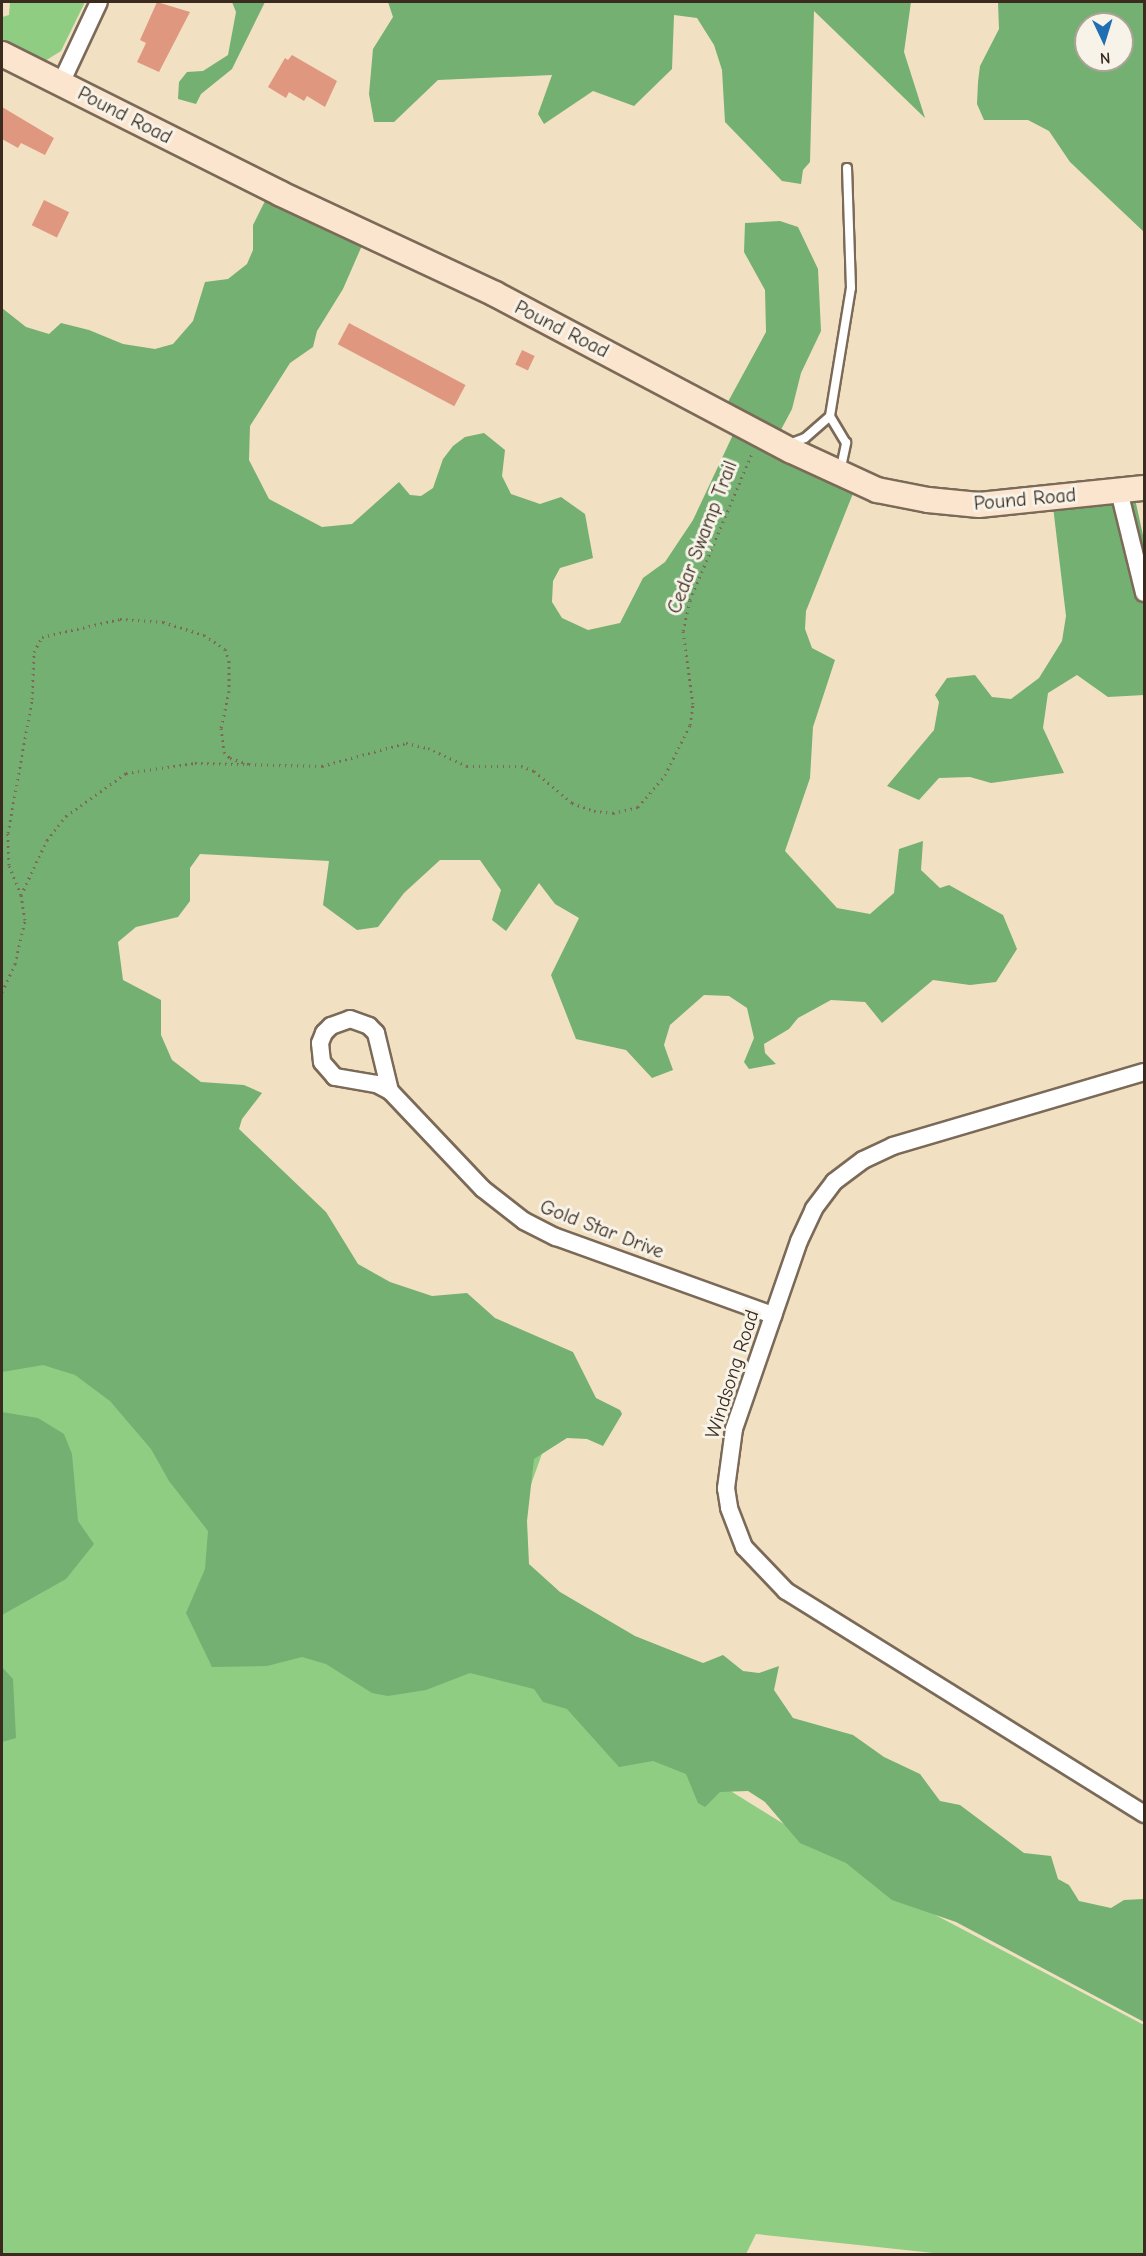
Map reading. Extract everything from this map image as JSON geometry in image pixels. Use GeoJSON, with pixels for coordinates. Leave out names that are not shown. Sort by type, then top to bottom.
{"type":"FeatureCollection","features":[{"type":"Feature","properties":{"kind":"street"},"geometry":{"type":"LineString","coordinates":[[61,83],[99,2]]}},
{"type":"Feature","properties":{"kind":"street","name":"Pound Road"},"geometry":{"type":"LineString","coordinates":[[2,54],[281,194],[495,294],[783,446],[877,490],[928,500],[979,505],[1144,488]]}},
{"type":"Feature","properties":{"kind":"street"},"geometry":{"type":"LineString","coordinates":[[1119,491],[1144,593]]}},
{"type":"Feature","properties":{"kind":"street","name":"Gold Star Drive"},"geometry":{"type":"LineString","coordinates":[[390,1091],[376,1084],[345,1080],[327,1071],[320,1053],[320,1042],[331,1026],[350,1019],[369,1026],[380,1043],[384,1078],[390,1091],[483,1190],[524,1221],[555,1237],[773,1315]]}},
{"type":"Feature","properties":{"kind":"street","name":"Windsong Road"},"geometry":{"type":"LineString","coordinates":[[1144,1072],[893,1146],[855,1165],[834,1182],[814,1209],[773,1315],[734,1429],[726,1467],[729,1509],[744,1547],[756,1563],[786,1591],[1144,1814]]}},
{"type":"Feature","properties":{"kind":"lane"},"geometry":{"type":"LineString","coordinates":[[840,473],[846,443],[830,417],[850,288],[847,168]]}},
{"type":"Feature","properties":{"kind":"lane"},"geometry":{"type":"LineString","coordinates":[[783,446],[805,438],[830,417]]}},
{"type":"Feature","properties":{"kind":"path","name":"Cedar Swamp Trail"},"geometry":{"type":"LineString","coordinates":[[21,895],[47,840],[66,816],[126,773],[195,763],[322,766],[406,743],[428,748],[467,766],[521,766],[534,771],[572,802],[594,811],[613,813],[638,807],[665,776],[690,725],[693,704],[682,631],[690,600],[741,470],[763,434]]}},
{"type":"Feature","properties":{"kind":"path"},"geometry":{"type":"LineString","coordinates":[[2,992],[15,964],[25,920],[21,895],[9,865],[8,833],[32,699],[34,652],[42,637],[120,619],[163,622],[204,635],[225,650],[229,661],[229,691],[221,728],[224,752],[230,758],[253,766]]}},
{"type":"Feature","properties":{"kind":"green space"},"geometry":{"type":"Polygon","coordinates":[[[10,2],[85,2],[61,51],[45,61],[2,45],[2,17],[9,15],[10,2]]]}},
{"type":"Feature","properties":{"kind":"green space"},"geometry":{"type":"Polygon","coordinates":[[[232,2],[265,2],[232,69],[201,94],[196,104],[178,99],[179,82],[187,72],[203,71],[228,55],[236,12],[232,2]]]}},
{"type":"Feature","properties":{"kind":"green space"},"geometry":{"type":"Polygon","coordinates":[[[388,2],[911,2],[904,52],[925,118],[814,11],[810,162],[803,170],[801,184],[782,181],[725,122],[722,70],[714,45],[697,18],[674,15],[672,69],[634,106],[593,91],[544,124],[538,114],[552,75],[438,80],[394,122],[374,122],[369,94],[373,49],[393,17],[388,2]]]}},
{"type":"Feature","properties":{"kind":"green space"},"geometry":{"type":"Polygon","coordinates":[[[998,2],[1144,2],[1144,232],[1070,162],[1049,131],[1028,120],[984,120],[977,104],[980,66],[999,29],[998,2]]]}},
{"type":"Feature","properties":{"kind":"green space"},"geometry":{"type":"Polygon","coordinates":[[[270,191],[367,234],[343,289],[317,331],[313,347],[290,363],[250,426],[249,460],[269,499],[322,527],[352,524],[399,482],[410,495],[421,496],[433,488],[443,459],[453,446],[465,437],[484,433],[505,450],[502,476],[511,494],[540,504],[561,497],[585,514],[593,558],[560,568],[553,581],[552,602],[562,618],[588,630],[620,623],[643,578],[665,562],[693,520],[738,424],[723,411],[766,332],[765,290],[744,252],[745,223],[780,221],[798,227],[818,269],[821,331],[801,373],[792,409],[775,441],[856,486],[806,611],[805,629],[812,648],[835,660],[813,727],[810,778],[785,851],[837,908],[870,914],[894,893],[899,849],[923,841],[921,870],[940,888],[949,885],[1003,915],[1017,949],[996,982],[970,985],[933,980],[882,1023],[865,1002],[831,1000],[798,1018],[789,1029],[764,1044],[765,1053],[776,1064],[749,1069],[744,1062],[754,1038],[747,1008],[729,996],[704,995],[670,1025],[664,1045],[673,1070],[652,1078],[626,1050],[576,1039],[551,975],[579,918],[555,904],[539,883],[506,931],[492,920],[501,890],[480,860],[440,860],[404,893],[378,927],[357,930],[323,905],[329,861],[200,854],[190,868],[190,901],[178,917],[136,927],[118,942],[123,980],[161,1000],[161,1035],[172,1060],[201,1082],[244,1085],[262,1093],[242,1119],[239,1129],[326,1212],[358,1264],[390,1282],[432,1296],[467,1293],[495,1318],[573,1352],[596,1398],[620,1410],[622,1414],[603,1446],[587,1439],[567,1438],[534,1459],[527,1521],[529,1564],[560,1592],[635,1636],[703,1663],[723,1655],[743,1671],[759,1673],[779,1666],[774,1690],[793,1718],[853,1735],[884,1757],[920,1774],[940,1801],[960,1805],[1024,1853],[1051,1856],[1058,1879],[1069,1885],[1079,1901],[1111,1908],[1124,1900],[1143,1899],[1144,2022],[956,1922],[892,1900],[846,1863],[800,1843],[765,1802],[748,1791],[720,1792],[705,1807],[698,1803],[686,1774],[653,1761],[619,1767],[567,1709],[543,1702],[534,1689],[470,1673],[426,1690],[388,1696],[372,1693],[326,1664],[302,1657],[267,1666],[212,1667],[186,1613],[205,1569],[208,1531],[169,1481],[151,1449],[110,1401],[75,1375],[43,1365],[2,1372],[2,308],[26,327],[49,334],[61,323],[89,330],[123,344],[155,349],[173,344],[193,321],[205,282],[228,279],[247,264],[253,250],[253,225],[270,191]]]}},
{"type":"Feature","properties":{"kind":"green space"},"geometry":{"type":"Polygon","coordinates":[[[1132,485],[1144,540],[1144,695],[1108,697],[1077,675],[1048,693],[1043,728],[1064,773],[991,783],[970,777],[939,778],[919,800],[887,786],[934,730],[939,702],[935,695],[947,678],[975,675],[992,697],[1011,699],[1039,678],[1062,641],[1066,616],[1052,498],[1132,485]]]}},
{"type":"Feature","properties":{"kind":"green space"},"geometry":{"type":"Polygon","coordinates":[[[2,1177],[544,1448],[474,1645],[724,1787],[905,1899],[1144,2025],[1144,2254],[943,2254],[756,2234],[746,2254],[2,2254],[2,1177]]]}},
{"type":"Feature","properties":{"kind":"green space"},"geometry":{"type":"Polygon","coordinates":[[[2,1412],[38,1418],[64,1434],[72,1454],[78,1521],[94,1544],[66,1579],[2,1615],[2,1412]]]}},
{"type":"Feature","properties":{"kind":"green space"},"geometry":{"type":"Polygon","coordinates":[[[2,1667],[13,1679],[16,1738],[2,1742],[2,1667]]]}},
{"type":"Feature","properties":{"kind":"building"},"geometry":{"type":"Polygon","coordinates":[[[157,2],[190,12],[159,72],[137,62],[146,43],[140,40],[157,2]]]}},
{"type":"Feature","properties":{"kind":"building"},"geometry":{"type":"Polygon","coordinates":[[[292,55],[337,81],[325,107],[307,96],[304,101],[289,92],[286,98],[268,87],[285,58],[288,60],[292,55]]]}},
{"type":"Feature","properties":{"kind":"building"},"geometry":{"type":"Polygon","coordinates":[[[2,107],[54,138],[45,155],[21,143],[18,148],[2,139],[2,107]]]}},
{"type":"Feature","properties":{"kind":"building"},"geometry":{"type":"Polygon","coordinates":[[[44,200],[69,212],[57,237],[32,225],[44,200]]]}},
{"type":"Feature","properties":{"kind":"building"},"geometry":{"type":"Polygon","coordinates":[[[349,323],[466,385],[454,406],[338,344],[349,323]]]}},
{"type":"Feature","properties":{"kind":"building"},"geometry":{"type":"Polygon","coordinates":[[[522,350],[535,356],[528,370],[515,365],[522,350]]]}}]}
